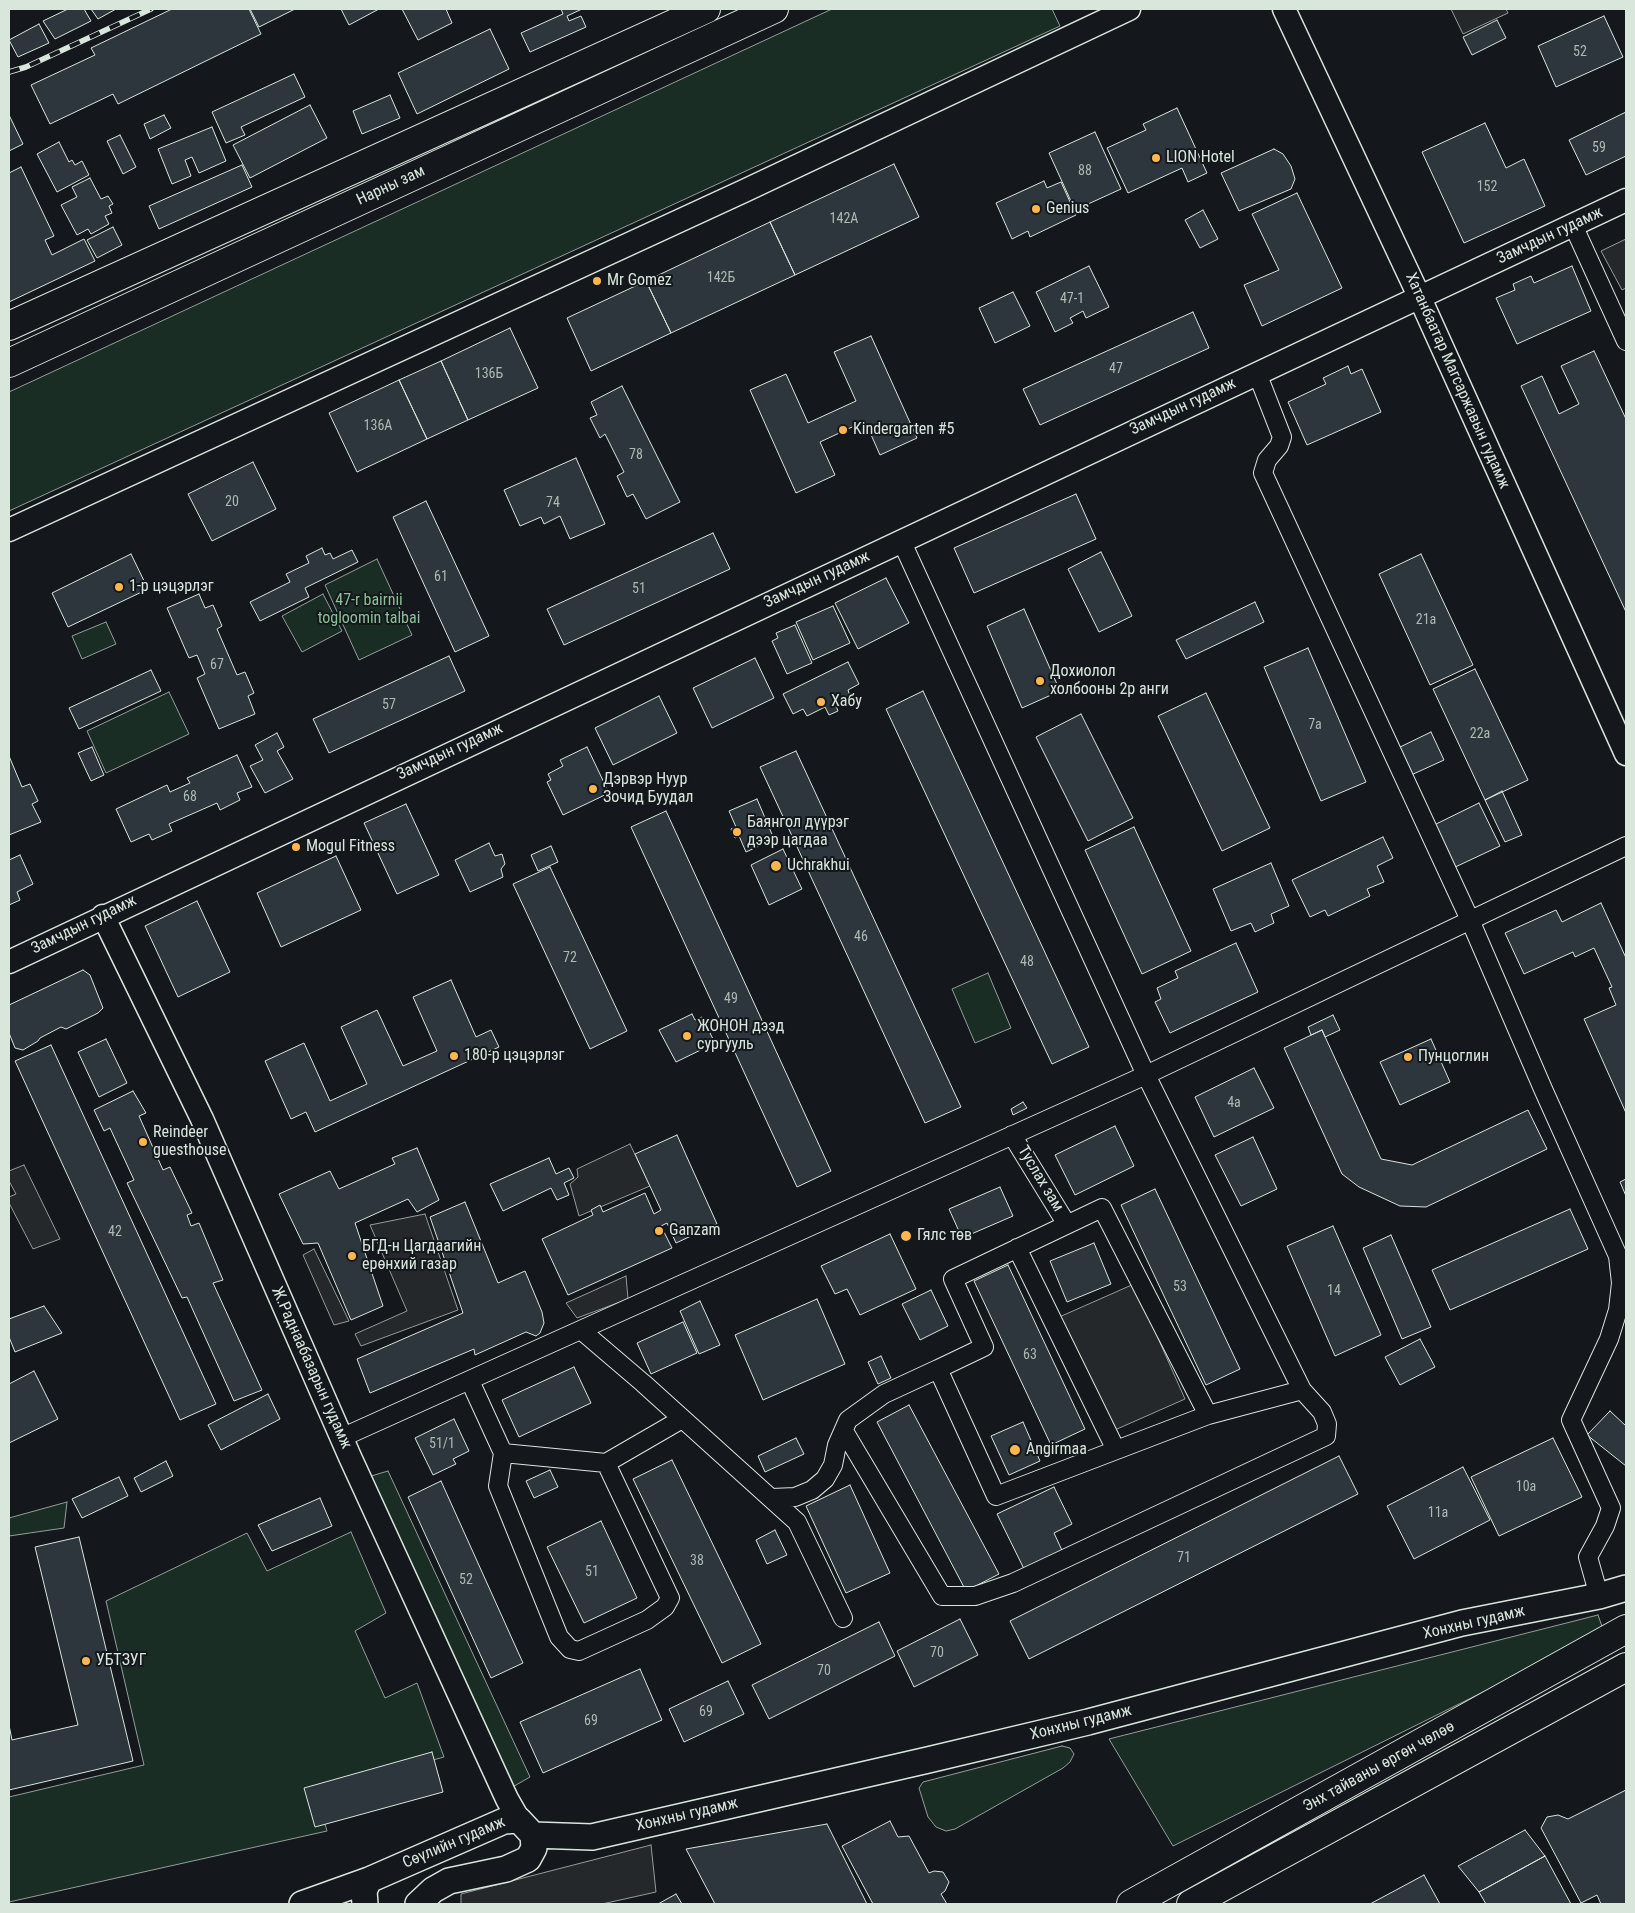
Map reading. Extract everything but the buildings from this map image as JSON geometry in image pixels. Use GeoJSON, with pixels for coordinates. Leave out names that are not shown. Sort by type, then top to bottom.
{"type":"FeatureCollection","features":[{"type":"Feature","properties":{"kind":"main road","name":"Нарны зам"},"geometry":{"type":"LineString","coordinates":[[9,326],[706,9]]}},
{"type":"Feature","properties":{"kind":"main road","name":"Нарны зам"},"geometry":{"type":"LineString","coordinates":[[9,363],[774,9]]}},
{"type":"Feature","properties":{"kind":"main road","name":"Хонхны гудамж"},"geometry":{"type":"LineString","coordinates":[[526,1827],[592,1837],[611,1833],[1079,1724],[1462,1623],[1599,1596],[1626,1588]]}},
{"type":"Feature","properties":{"kind":"main road","name":"Энх тайваны өргөн чөлөө"},"geometry":{"type":"LineString","coordinates":[[1131,1904],[1626,1629]]}},
{"type":"Feature","properties":{"kind":"main road","name":"Энх тайваны өргөн чөлөө"},"geometry":{"type":"LineString","coordinates":[[1191,1904],[1626,1667]]}},
{"type":"Feature","properties":{"kind":"main road","name":"Сөүлийн гудамж"},"geometry":{"type":"LineString","coordinates":[[302,1904],[369,1880],[504,1820],[526,1827],[534,1848],[528,1859],[506,1869],[450,1881],[433,1890],[420,1900],[418,1904]]}},
{"type":"Feature","properties":{"kind":"main road"},"geometry":{"type":"LineString","coordinates":[[365,1904],[364,1890],[369,1880]]}},
{"type":"Feature","properties":{"kind":"street","name":"Хатанбаатар Магсаржавын гудамж"},"geometry":{"type":"LineString","coordinates":[[1284,9],[1419,296],[1626,754]]}},
{"type":"Feature","properties":{"kind":"street"},"geometry":{"type":"LineString","coordinates":[[9,530],[717,203],[1122,10]]}},
{"type":"Feature","properties":{"kind":"street","name":"Замчдын гудамж"},"geometry":{"type":"LineString","coordinates":[[9,962],[103,916],[1626,200]]}},
{"type":"Feature","properties":{"kind":"street"},"geometry":{"type":"LineString","coordinates":[[1573,225],[1626,341]]}},
{"type":"Feature","properties":{"kind":"street"},"geometry":{"type":"LineString","coordinates":[[1257,373],[1282,437],[1279,446],[1267,460],[1263,473],[1470,920],[1542,1089],[1622,1254],[1618,1310],[1609,1339],[1571,1420],[1610,1508],[1605,1526],[1588,1557],[1599,1596]]}},
{"type":"Feature","properties":{"kind":"street"},"geometry":{"type":"LineString","coordinates":[[844,1431],[942,1596],[975,1596],[1013,1582],[1326,1436],[1327,1424],[1322,1412],[1302,1390],[1146,1075],[901,540]]}},
{"type":"Feature","properties":{"kind":"street"},"geometry":{"type":"LineString","coordinates":[[341,1438],[582,1331],[1146,1075],[1626,846]]}},
{"type":"Feature","properties":{"kind":"street","name":"Ж.Раднаабазарын гудамж"},"geometry":{"type":"LineString","coordinates":[[103,916],[202,1119],[341,1438],[507,1799],[526,1827]]}},
{"type":"Feature","properties":{"kind":"street","name":"Туслах зам"},"geometry":{"type":"LineString","coordinates":[[1012,1135],[1066,1224]]}},
{"type":"Feature","properties":{"kind":"street"},"geometry":{"type":"LineString","coordinates":[[772,1498],[795,1497],[812,1490],[825,1479],[833,1465],[837,1444],[848,1420],[867,1404],[984,1347],[953,1279],[1102,1208],[1208,1415]]}},
{"type":"Feature","properties":{"kind":"street"},"geometry":{"type":"LineString","coordinates":[[1017,1248],[1116,1450]]}},
{"type":"Feature","properties":{"kind":"street"},"geometry":{"type":"LineString","coordinates":[[582,1331],[797,1522],[843,1618]]}},
{"type":"Feature","properties":{"kind":"street"},"geometry":{"type":"LineString","coordinates":[[938,1369],[996,1496],[1208,1415],[1302,1390]]}},
{"type":"Feature","properties":{"kind":"street"},"geometry":{"type":"LineString","coordinates":[[470,1381],[503,1453],[498,1486],[559,1637],[570,1649],[579,1651],[647,1620],[665,1607],[670,1598],[606,1462]]}},
{"type":"Feature","properties":{"kind":"street"},"geometry":{"type":"LineString","coordinates":[[503,1453],[606,1462],[682,1418]]}},
{"type":"Feature","properties":{"kind":"green space"},"geometry":{"type":"Polygon","coordinates":[[[832,9],[1052,9],[1060,26],[9,511],[9,392],[832,9]]]}},
{"type":"Feature","properties":{"kind":"green space","name":"47-r bairnii togloomin talbai"},"geometry":{"type":"Polygon","coordinates":[[[377,559],[412,635],[359,660],[325,585],[377,559]]]}},
{"type":"Feature","properties":{"kind":"green space"},"geometry":{"type":"Polygon","coordinates":[[[323,594],[342,631],[302,652],[282,616],[323,594]]]}},
{"type":"Feature","properties":{"kind":"green space"},"geometry":{"type":"Polygon","coordinates":[[[106,622],[116,644],[82,659],[72,636],[106,622]]]}},
{"type":"Feature","properties":{"kind":"green space"},"geometry":{"type":"Polygon","coordinates":[[[169,692],[189,734],[106,773],[87,731],[169,692]]]}},
{"type":"Feature","properties":{"kind":"green space"},"geometry":{"type":"Polygon","coordinates":[[[988,973],[1011,1028],[975,1043],[952,989],[988,973]]]}},
{"type":"Feature","properties":{"kind":"green space"},"geometry":{"type":"Polygon","coordinates":[[[388,1471],[530,1777],[509,1789],[368,1477],[388,1471]]]}},
{"type":"Feature","properties":{"kind":"green space"},"geometry":{"type":"Polygon","coordinates":[[[67,1502],[64,1528],[9,1536],[9,1518],[67,1502]]]}},
{"type":"Feature","properties":{"kind":"green space"},"geometry":{"type":"Polygon","coordinates":[[[351,1532],[386,1613],[355,1631],[385,1698],[417,1683],[444,1757],[316,1792],[327,1831],[9,1902],[9,1797],[144,1765],[106,1601],[247,1533],[267,1571],[351,1532]]]}},
{"type":"Feature","properties":{"kind":"green space"},"geometry":{"type":"Polygon","coordinates":[[[1598,1615],[1604,1632],[1173,1846],[1109,1739],[1598,1615]]]}},
{"type":"Feature","properties":{"kind":"green space"},"geometry":{"type":"Polygon","coordinates":[[[1062,1746],[1070,1748],[1074,1754],[1070,1762],[1063,1768],[955,1829],[946,1831],[936,1827],[928,1817],[919,1788],[923,1782],[1062,1746]]]}},
{"type":"Feature","properties":{"kind":"shaded area"},"geometry":{"type":"Polygon","coordinates":[[[1451,9],[1506,9],[1508,13],[1463,34],[1451,9]]]}},
{"type":"Feature","properties":{"kind":"shaded area"},"geometry":{"type":"Polygon","coordinates":[[[1626,239],[1626,288],[1622,290],[1601,251],[1626,239]]]}},
{"type":"Feature","properties":{"kind":"shaded area"},"geometry":{"type":"Polygon","coordinates":[[[630,1144],[650,1186],[579,1216],[570,1184],[578,1177],[577,1169],[630,1144]]]}},
{"type":"Feature","properties":{"kind":"shaded area"},"geometry":{"type":"Polygon","coordinates":[[[24,1165],[60,1239],[33,1249],[9,1203],[9,1197],[16,1194],[9,1181],[9,1171],[24,1165]]]}},
{"type":"Feature","properties":{"kind":"shaded area"},"geometry":{"type":"Polygon","coordinates":[[[425,1214],[458,1310],[361,1346],[355,1334],[407,1311],[370,1225],[425,1214]]]}},
{"type":"Feature","properties":{"kind":"shaded area"},"geometry":{"type":"Polygon","coordinates":[[[314,1249],[349,1321],[334,1325],[303,1255],[314,1249]]]}},
{"type":"Feature","properties":{"kind":"shaded area"},"geometry":{"type":"Polygon","coordinates":[[[626,1276],[628,1299],[577,1318],[566,1303],[626,1276]]]}},
{"type":"Feature","properties":{"kind":"shaded area"},"geometry":{"type":"Polygon","coordinates":[[[1134,1284],[1185,1399],[1108,1433],[1057,1318],[1134,1284]]]}},
{"type":"Feature","properties":{"kind":"shaded area"},"geometry":{"type":"Polygon","coordinates":[[[651,1845],[656,1892],[602,1904],[461,1904],[461,1894],[651,1845]]]}},
{"type":"Feature","properties":{"kind":"railway"},"geometry":{"type":"LineString","coordinates":[[9,72],[26,67],[151,9]]}},
{"type":"Feature","properties":{"kind":"place","name":"LION Hotel"},"geometry":{"type":"Point","coordinates":[1156,158]}},
{"type":"Feature","properties":{"kind":"place","name":"Genius"},"geometry":{"type":"Point","coordinates":[1036,209]}},
{"type":"Feature","properties":{"kind":"place","name":"Mr Gomez"},"geometry":{"type":"Point","coordinates":[597,281]}},
{"type":"Feature","properties":{"kind":"place","name":"Kindergarten #5"},"geometry":{"type":"Point","coordinates":[843,430]}},
{"type":"Feature","properties":{"kind":"place","name":"1-р цэцэрлэг"},"geometry":{"type":"Point","coordinates":[119,587]}},
{"type":"Feature","properties":{"kind":"place","name":"Дохиолол холбооны 2р анги"},"geometry":{"type":"Point","coordinates":[1040,681]}},
{"type":"Feature","properties":{"kind":"place","name":"Хабу"},"geometry":{"type":"Point","coordinates":[821,702]}},
{"type":"Feature","properties":{"kind":"place","name":"Дэрвэр Нуур Зочид Буудал"},"geometry":{"type":"Point","coordinates":[593,789]}},
{"type":"Feature","properties":{"kind":"place","name":"Баянгол дүүрэг дээр цагдаа"},"geometry":{"type":"Point","coordinates":[737,832]}},
{"type":"Feature","properties":{"kind":"place","name":"Mogul Fitness"},"geometry":{"type":"Point","coordinates":[296,847]}},
{"type":"Feature","properties":{"kind":"place","name":"Uchrakhui"},"geometry":{"type":"Point","coordinates":[776,866]}},
{"type":"Feature","properties":{"kind":"place","name":"ЖОНОН дээд сургууль"},"geometry":{"type":"Point","coordinates":[687,1036]}},
{"type":"Feature","properties":{"kind":"place","name":"180-р цэцэрлэг"},"geometry":{"type":"Point","coordinates":[454,1056]}},
{"type":"Feature","properties":{"kind":"place","name":"Пунцоглин"},"geometry":{"type":"Point","coordinates":[1408,1057]}},
{"type":"Feature","properties":{"kind":"place","name":"Reindeer guesthouse"},"geometry":{"type":"Point","coordinates":[143,1142]}},
{"type":"Feature","properties":{"kind":"place","name":"Ganzam"},"geometry":{"type":"Point","coordinates":[659,1231]}},
{"type":"Feature","properties":{"kind":"place","name":"Гялс төв"},"geometry":{"type":"Point","coordinates":[906,1236]}},
{"type":"Feature","properties":{"kind":"place","name":"БГД-н Цагдаагийн ерөнхий газар"},"geometry":{"type":"Point","coordinates":[352,1256]}},
{"type":"Feature","properties":{"kind":"place","name":"Angirmaa"},"geometry":{"type":"Point","coordinates":[1015,1450]}},
{"type":"Feature","properties":{"kind":"place","name":"УБТЗУГ"},"geometry":{"type":"Point","coordinates":[86,1661]}}]}
